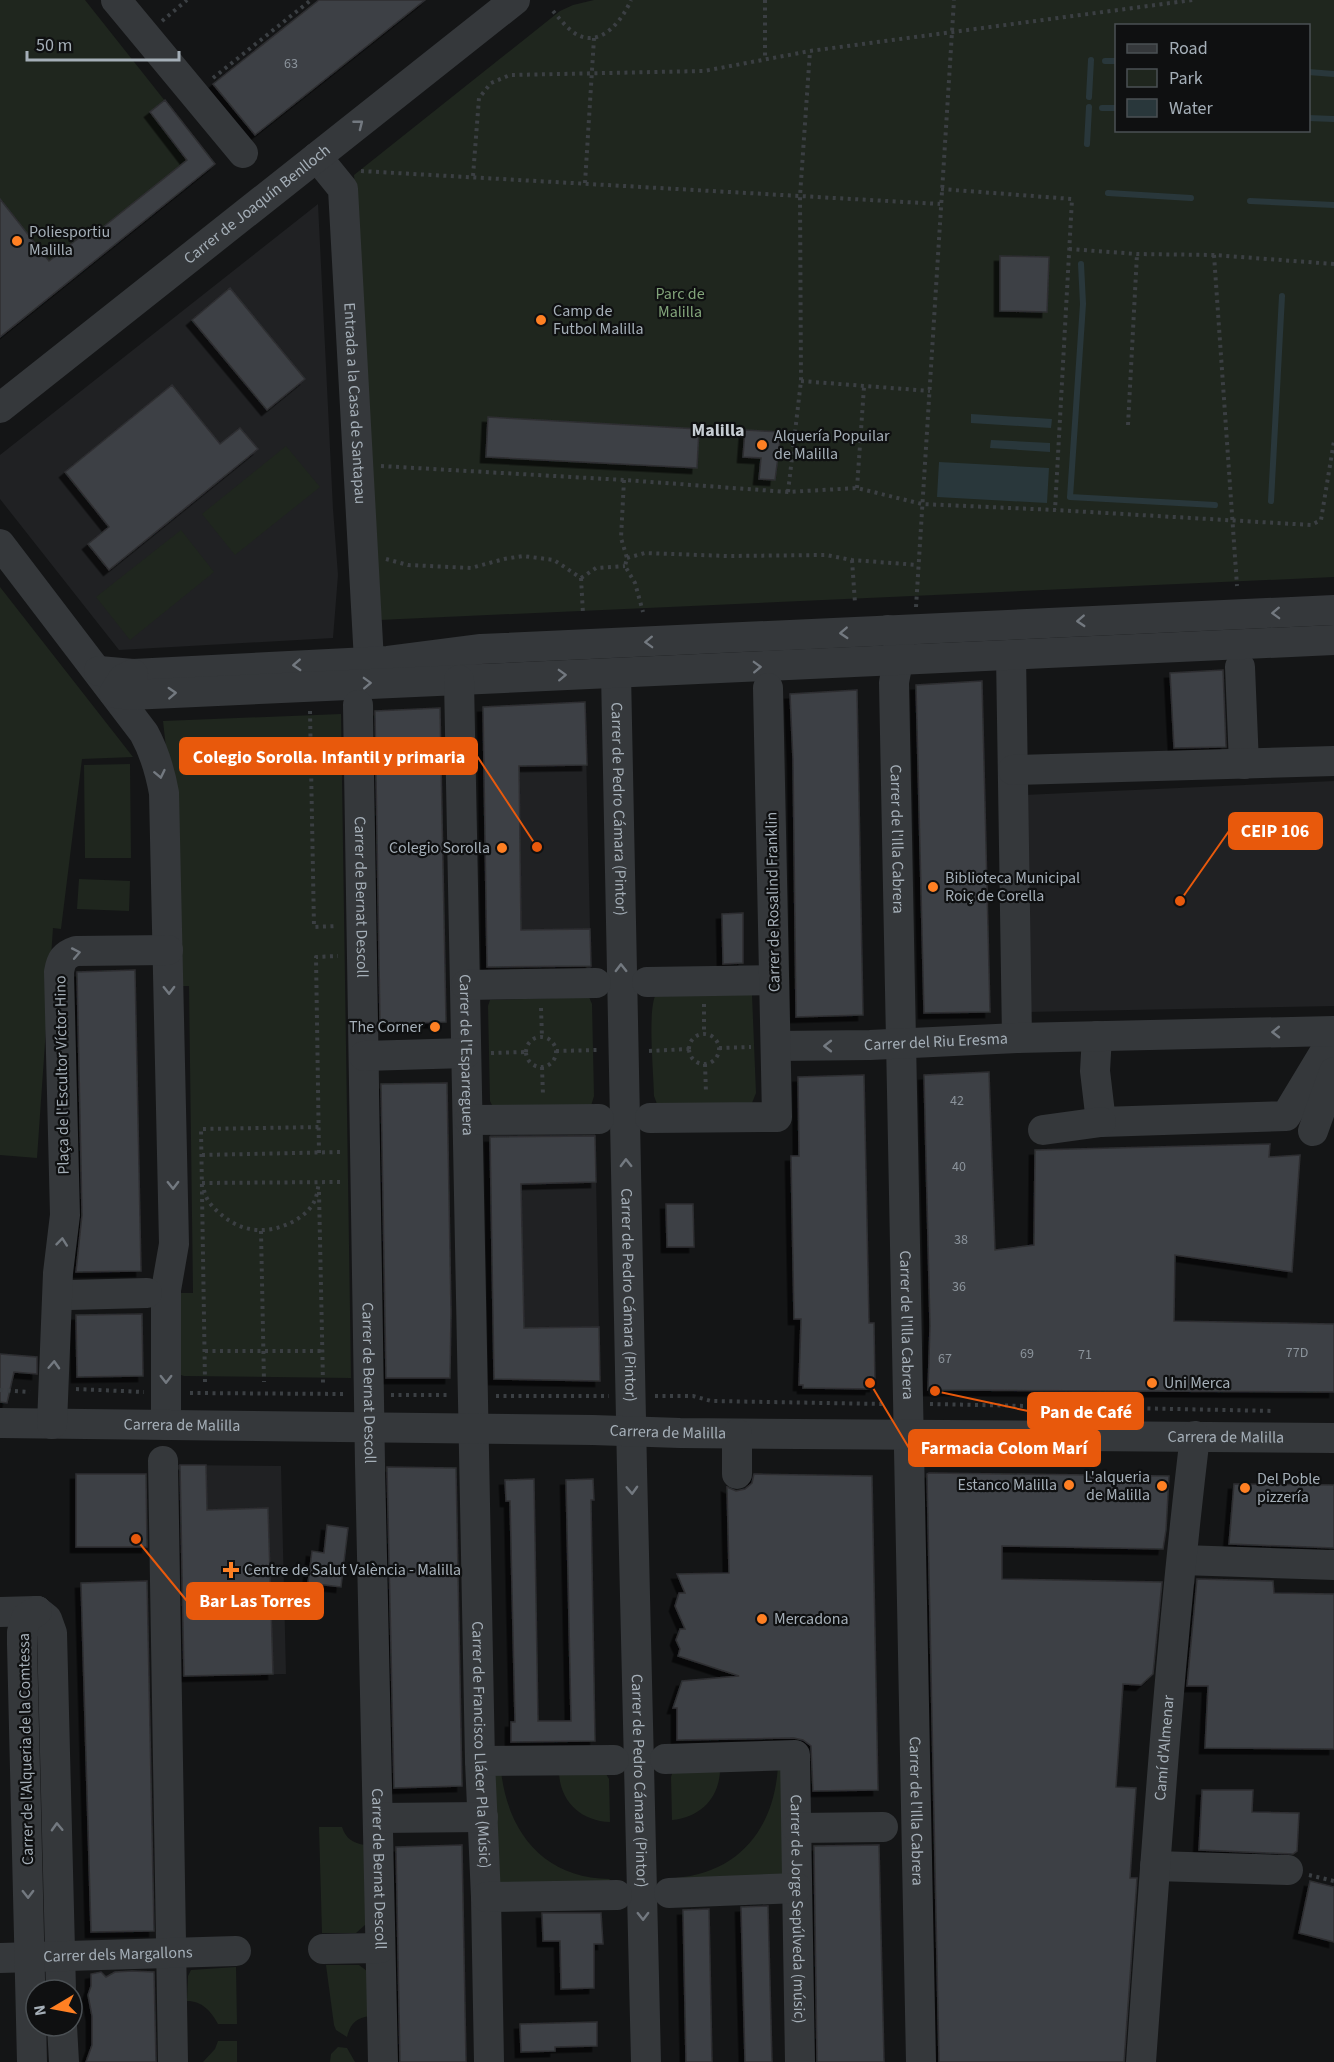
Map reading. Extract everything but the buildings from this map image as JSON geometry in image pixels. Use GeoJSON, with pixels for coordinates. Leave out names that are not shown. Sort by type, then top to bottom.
{"type":"FeatureCollection","features":[{"type":"Feature","properties":{"kind":"street"},"geometry":{"type":"LineString","coordinates":[[116,0],[243,153]]}},
{"type":"Feature","properties":{"kind":"street","name":"Carrer de Joaquín Benlloch"},"geometry":{"type":"LineString","coordinates":[[0,384],[483,0]]}},
{"type":"Feature","properties":{"kind":"street","name":"Carrer de Joaquín Benlloch"},"geometry":{"type":"LineString","coordinates":[[0,408],[515,0]]}},
{"type":"Feature","properties":{"kind":"street","name":"Entrada a la Casa de Santapau"},"geometry":{"type":"LineString","coordinates":[[317,157],[343,189],[369,661]]}},
{"type":"Feature","properties":{"kind":"street"},"geometry":{"type":"LineString","coordinates":[[0,544],[129,695],[1334,640]]}},
{"type":"Feature","properties":{"kind":"street"},"geometry":{"type":"LineString","coordinates":[[115,679],[398,660],[481,649],[1334,610]]}},
{"type":"Feature","properties":{"kind":"street","name":"Carrer de l'Illa Cabrera"},"geometry":{"type":"LineString","coordinates":[[885,631],[875,640],[888,661],[894,683],[895,1043],[902,1435],[907,2062]]}},
{"type":"Feature","properties":{"kind":"street"},"geometry":{"type":"LineString","coordinates":[[1011,655],[1017,1038]]}},
{"type":"Feature","properties":{"kind":"street"},"geometry":{"type":"LineString","coordinates":[[1240,667],[1244,764]]}},
{"type":"Feature","properties":{"kind":"street","name":"Carrer de Pedro Cámara (Pintor)"},"geometry":{"type":"LineString","coordinates":[[616,673],[646,2062]]}},
{"type":"Feature","properties":{"kind":"street"},"geometry":{"type":"LineString","coordinates":[[115,679],[155,752],[164,793],[174,1244],[166,1290],[166,1425]]}},
{"type":"Feature","properties":{"kind":"street","name":"Carrer de l'Esparreguera"},"geometry":{"type":"LineString","coordinates":[[459,680],[474,1429]]}},
{"type":"Feature","properties":{"kind":"street","name":"Carrer de Rosalind Franklin"},"geometry":{"type":"LineString","coordinates":[[650,1118],[777,1117],[768,688]]}},
{"type":"Feature","properties":{"kind":"street","name":"Carrer de Bernat Descoll"},"geometry":{"type":"LineString","coordinates":[[358,705],[383,2062]]}},
{"type":"Feature","properties":{"kind":"street"},"geometry":{"type":"LineString","coordinates":[[1013,770],[1334,761]]}},
{"type":"Feature","properties":{"kind":"street","name":"Plaça de l'Escultor Víctor Hino"},"geometry":{"type":"LineString","coordinates":[[63,1297],[65,1215],[59,972],[61,961],[67,954],[76,951],[168,950]]}},
{"type":"Feature","properties":{"kind":"street"},"geometry":{"type":"LineString","coordinates":[[647,982],[774,980]]}},
{"type":"Feature","properties":{"kind":"street"},"geometry":{"type":"LineString","coordinates":[[466,985],[596,983]]}},
{"type":"Feature","properties":{"kind":"street","name":"Carrer del Riu Eresma"},"geometry":{"type":"LineString","coordinates":[[776,1046],[870,1046],[1017,1038],[1334,1030]]}},
{"type":"Feature","properties":{"kind":"street"},"geometry":{"type":"LineString","coordinates":[[1096,1036],[1095,1071],[1101,1122]]}},
{"type":"Feature","properties":{"kind":"street"},"geometry":{"type":"LineString","coordinates":[[1286,1116],[1324,1053],[1334,1041]]}},
{"type":"Feature","properties":{"kind":"street"},"geometry":{"type":"LineString","coordinates":[[364,1056],[466,1053]]}},
{"type":"Feature","properties":{"kind":"street"},"geometry":{"type":"LineString","coordinates":[[1286,1116],[1294,1125],[1324,1134],[1334,1072]]}},
{"type":"Feature","properties":{"kind":"street"},"geometry":{"type":"LineString","coordinates":[[1043,1130],[1101,1122],[1286,1116]]}},
{"type":"Feature","properties":{"kind":"street"},"geometry":{"type":"LineString","coordinates":[[469,1120],[599,1119]]}},
{"type":"Feature","properties":{"kind":"street"},"geometry":{"type":"LineString","coordinates":[[52,1424],[63,1297],[147,1293]]}},
{"type":"Feature","properties":{"kind":"street","name":"Carrera de Malilla"},"geometry":{"type":"LineString","coordinates":[[0,1423],[737,1434],[1334,1438]]}},
{"type":"Feature","properties":{"kind":"street","name":"Carrer de Francisco Llácer Pla (Músic)"},"geometry":{"type":"LineString","coordinates":[[474,1429],[480,1761],[486,1897],[489,2062]]}},
{"type":"Feature","properties":{"kind":"street"},"geometry":{"type":"LineString","coordinates":[[737,1434],[737,1474]]}},
{"type":"Feature","properties":{"kind":"street","name":"Carrer de l'Illa Cabrera"},"geometry":{"type":"LineString","coordinates":[[902,1435],[921,2062]]}},
{"type":"Feature","properties":{"kind":"street","name":"Camí d'Almenar"},"geometry":{"type":"LineString","coordinates":[[1140,2062],[1155,1866],[1195,1436]]}},
{"type":"Feature","properties":{"kind":"street"},"geometry":{"type":"LineString","coordinates":[[162,1461],[173,2062]]}},
{"type":"Feature","properties":{"kind":"street"},"geometry":{"type":"LineString","coordinates":[[1182,1560],[1334,1565]]}},
{"type":"Feature","properties":{"kind":"street"},"geometry":{"type":"LineString","coordinates":[[0,1612],[37,1611]]}},
{"type":"Feature","properties":{"kind":"street","name":"Carrer de l'Alqueria de la Comtessa"},"geometry":{"type":"LineString","coordinates":[[32,2062],[22,1632],[26,1618],[37,1611],[47,1618],[52,1633],[61,1978]]}},
{"type":"Feature","properties":{"kind":"street","name":"Carrer de Jorge Sepúlveda (músic)"},"geometry":{"type":"LineString","coordinates":[[665,1759],[795,1755],[800,2062]]}},
{"type":"Feature","properties":{"kind":"street"},"geometry":{"type":"LineString","coordinates":[[480,1761],[614,1760]]}},
{"type":"Feature","properties":{"kind":"street"},"geometry":{"type":"LineString","coordinates":[[378,1818],[483,1817]]}},
{"type":"Feature","properties":{"kind":"street"},"geometry":{"type":"LineString","coordinates":[[797,1828],[884,1827]]}},
{"type":"Feature","properties":{"kind":"street"},"geometry":{"type":"LineString","coordinates":[[1155,1866],[1288,1870]]}},
{"type":"Feature","properties":{"kind":"street"},"geometry":{"type":"LineString","coordinates":[[669,1893],[797,1888]]}},
{"type":"Feature","properties":{"kind":"street"},"geometry":{"type":"LineString","coordinates":[[486,1897],[616,1895]]}},
{"type":"Feature","properties":{"kind":"street"},"geometry":{"type":"LineString","coordinates":[[323,1949],[380,1948]]}},
{"type":"Feature","properties":{"kind":"street","name":"Carrer dels Margallons"},"geometry":{"type":"LineString","coordinates":[[0,1958],[236,1951]]}},
{"type":"Feature","properties":{"kind":"street"},"geometry":{"type":"LineString","coordinates":[[62,2038],[63,2062]]}},
{"type":"Feature","properties":{"kind":"path"},"geometry":{"type":"LineString","coordinates":[[145,34],[187,0]]}},
{"type":"Feature","properties":{"kind":"path"},"geometry":{"type":"LineString","coordinates":[[193,93],[311,0]]}},
{"type":"Feature","properties":{"kind":"path"},"geometry":{"type":"LineString","coordinates":[[553,11],[574,33],[594,38],[613,29],[631,0]]}},
{"type":"Feature","properties":{"kind":"path"},"geometry":{"type":"LineString","coordinates":[[765,0],[765,60]]}},
{"type":"Feature","properties":{"kind":"path"},"geometry":{"type":"LineString","coordinates":[[915,614],[954,0]]}},
{"type":"Feature","properties":{"kind":"path"},"geometry":{"type":"LineString","coordinates":[[473,176],[479,98],[491,83],[510,75],[704,71],[810,51],[1193,0]]}},
{"type":"Feature","properties":{"kind":"path"},"geometry":{"type":"LineString","coordinates":[[585,183],[594,38]]}},
{"type":"Feature","properties":{"kind":"path"},"geometry":{"type":"LineString","coordinates":[[788,492],[801,381],[800,196],[810,51]]}},
{"type":"Feature","properties":{"kind":"path"},"geometry":{"type":"LineString","coordinates":[[351,171],[473,176],[940,204]]}},
{"type":"Feature","properties":{"kind":"path"},"geometry":{"type":"LineString","coordinates":[[941,189],[1072,199],[1055,510]]}},
{"type":"Feature","properties":{"kind":"path"},"geometry":{"type":"LineString","coordinates":[[1069,249],[1137,254],[1214,255],[1334,264]]}},
{"type":"Feature","properties":{"kind":"path"},"geometry":{"type":"LineString","coordinates":[[1128,425],[1137,254]]}},
{"type":"Feature","properties":{"kind":"path"},"geometry":{"type":"LineString","coordinates":[[1214,255],[1237,586]]}},
{"type":"Feature","properties":{"kind":"path"},"geometry":{"type":"LineString","coordinates":[[801,381],[930,391]]}},
{"type":"Feature","properties":{"kind":"path"},"geometry":{"type":"LineString","coordinates":[[857,488],[864,387]]}},
{"type":"Feature","properties":{"kind":"path"},"geometry":{"type":"LineString","coordinates":[[358,465],[788,492],[857,488],[922,504],[1311,525],[1321,519],[1334,441]]}},
{"type":"Feature","properties":{"kind":"path"},"geometry":{"type":"LineString","coordinates":[[624,480],[621,538],[627,558],[625,566],[635,584],[643,612]]}},
{"type":"Feature","properties":{"kind":"path"},"geometry":{"type":"LineString","coordinates":[[363,554],[408,565],[450,568],[471,568],[523,556],[554,560],[581,579]]}},
{"type":"Feature","properties":{"kind":"path"},"geometry":{"type":"LineString","coordinates":[[627,558],[645,554],[826,555],[852,560],[918,565]]}},
{"type":"Feature","properties":{"kind":"path"},"geometry":{"type":"LineString","coordinates":[[852,560],[855,603]]}},
{"type":"Feature","properties":{"kind":"path"},"geometry":{"type":"LineString","coordinates":[[581,579],[596,568],[625,566]]}},
{"type":"Feature","properties":{"kind":"path"},"geometry":{"type":"LineString","coordinates":[[581,579],[583,614]]}},
{"type":"Feature","properties":{"kind":"path"},"geometry":{"type":"LineString","coordinates":[[310,707],[314,927],[362,926]]}},
{"type":"Feature","properties":{"kind":"path"},"geometry":{"type":"LineString","coordinates":[[319,1153],[316,957],[362,956]]}},
{"type":"Feature","properties":{"kind":"path"},"geometry":{"type":"LineString","coordinates":[[704,1034],[716,1040],[719,1048],[714,1060],[705,1064],[700,1064],[692,1058],[689,1049],[692,1040],[704,1034]]}},
{"type":"Feature","properties":{"kind":"path"},"geometry":{"type":"LineString","coordinates":[[542,1037],[553,1043],[556,1051],[554,1060],[542,1067],[537,1067],[529,1061],[526,1052],[532,1040],[542,1037]]}},
{"type":"Feature","properties":{"kind":"path"},"geometry":{"type":"LineString","coordinates":[[719,1048],[776,1046]]}},
{"type":"Feature","properties":{"kind":"path"},"geometry":{"type":"LineString","coordinates":[[649,1051],[689,1049]]}},
{"type":"Feature","properties":{"kind":"path"},"geometry":{"type":"LineString","coordinates":[[556,1051],[598,1050]]}},
{"type":"Feature","properties":{"kind":"path"},"geometry":{"type":"LineString","coordinates":[[466,1053],[526,1052]]}},
{"type":"Feature","properties":{"kind":"path"},"geometry":{"type":"LineString","coordinates":[[205,1382],[201,1129],[319,1127]]}},
{"type":"Feature","properties":{"kind":"path"},"geometry":{"type":"LineString","coordinates":[[202,1155],[366,1152]]}},
{"type":"Feature","properties":{"kind":"path"},"geometry":{"type":"LineString","coordinates":[[202,1183],[210,1203],[228,1221],[239,1227],[261,1231],[275,1229],[301,1216],[311,1207],[319,1182]]}},
{"type":"Feature","properties":{"kind":"path"},"geometry":{"type":"LineString","coordinates":[[319,1182],[323,1383]]}},
{"type":"Feature","properties":{"kind":"path"},"geometry":{"type":"LineString","coordinates":[[202,1183],[366,1182]]}},
{"type":"Feature","properties":{"kind":"path"},"geometry":{"type":"LineString","coordinates":[[261,1231],[264,1382]]}},
{"type":"Feature","properties":{"kind":"path"},"geometry":{"type":"LineString","coordinates":[[205,1351],[322,1351]]}},
{"type":"Feature","properties":{"kind":"path"},"geometry":{"type":"LineString","coordinates":[[0,1390],[38,1392]]}},
{"type":"Feature","properties":{"kind":"path"},"geometry":{"type":"LineString","coordinates":[[68,1390],[155,1392]]}},
{"type":"Feature","properties":{"kind":"path"},"geometry":{"type":"LineString","coordinates":[[185,1392],[615,1396]]}},
{"type":"Feature","properties":{"kind":"path"},"geometry":{"type":"LineString","coordinates":[[649,1396],[693,1396],[711,1401],[889,1404]]}},
{"type":"Feature","properties":{"kind":"path"},"geometry":{"type":"LineString","coordinates":[[923,1404],[1263,1409],[1283,1413]]}},
{"type":"Feature","properties":{"kind":"shaded area"},"geometry":{"type":"Polygon","coordinates":[[[318,204],[338,575],[333,638],[119,650],[0,499],[0,455],[318,204]]]}},
{"type":"Feature","properties":{"kind":"shaded area"},"geometry":{"type":"Polygon","coordinates":[[[585,702],[591,975],[488,977],[483,707],[585,702]]]}},
{"type":"Feature","properties":{"kind":"shaded area"},"geometry":{"type":"Polygon","coordinates":[[[1334,781],[1334,1006],[1027,1012],[1024,795],[1334,781]]]}},
{"type":"Feature","properties":{"kind":"shaded area"},"geometry":{"type":"Polygon","coordinates":[[[595,1126],[600,1381],[494,1379],[490,1128],[595,1126]]]}},
{"type":"Feature","properties":{"kind":"shaded area","name":"Centre de Salut València - Malilla"},"geometry":{"type":"Polygon","coordinates":[[[175,1465],[281,1466],[286,1674],[181,1676],[175,1465]]]}},
{"type":"Feature","properties":{"kind":"green space"},"geometry":{"type":"Polygon","coordinates":[[[0,0],[85,0],[215,164],[0,337],[0,0]]]}},
{"type":"Feature","properties":{"kind":"green space","name":"Parc de Malilla"},"geometry":{"type":"Polygon","coordinates":[[[594,0],[1334,0],[1334,577],[379,620],[354,175],[560,11],[594,0]]]}},
{"type":"Feature","properties":{"kind":"green space"},"geometry":{"type":"Polygon","coordinates":[[[286,446],[320,487],[235,555],[202,514],[286,446]]]}},
{"type":"Feature","properties":{"kind":"green space"},"geometry":{"type":"Polygon","coordinates":[[[181,530],[214,572],[130,640],[96,597],[181,530]]]}},
{"type":"Feature","properties":{"kind":"green space"},"geometry":{"type":"Polygon","coordinates":[[[0,587],[133,757],[82,759],[61,929],[53,928],[37,1158],[0,1155],[0,587]]]}},
{"type":"Feature","properties":{"kind":"green space"},"geometry":{"type":"Polygon","coordinates":[[[341,714],[351,1378],[184,1376],[181,1375],[177,1293],[193,1293],[189,986],[175,986],[169,774],[163,721],[341,714]]]}},
{"type":"Feature","properties":{"kind":"green space"},"geometry":{"type":"Polygon","coordinates":[[[130,764],[131,858],[85,858],[84,765],[130,764]]]}},
{"type":"Feature","properties":{"kind":"green space"},"geometry":{"type":"Polygon","coordinates":[[[79,879],[130,881],[129,911],[77,909],[79,879]]]}},
{"type":"Feature","properties":{"kind":"green space"},"geometry":{"type":"Polygon","coordinates":[[[656,994],[752,995],[756,1093],[752,1103],[657,1104],[654,1096],[651,1028],[653,1002],[656,994]]]}},
{"type":"Feature","properties":{"kind":"green space"},"geometry":{"type":"Polygon","coordinates":[[[589,997],[592,1004],[594,1096],[591,1106],[493,1107],[490,1101],[488,1006],[490,1000],[589,997]]]}},
{"type":"Feature","properties":{"kind":"green space"},"geometry":{"type":"Polygon","coordinates":[[[720,1763],[718,1785],[708,1802],[693,1814],[672,1820],[671,1777],[673,1771],[720,1763]]]}},
{"type":"Feature","properties":{"kind":"green space"},"geometry":{"type":"Polygon","coordinates":[[[778,1765],[782,1766],[788,1876],[675,1878],[698,1874],[718,1867],[750,1843],[770,1808],[778,1765]]]}},
{"type":"Feature","properties":{"kind":"green space"},"geometry":{"type":"Polygon","coordinates":[[[559,1768],[606,1774],[609,1779],[610,1822],[589,1818],[572,1806],[562,1789],[559,1768]]]}},
{"type":"Feature","properties":{"kind":"green space"},"geometry":{"type":"Polygon","coordinates":[[[501,1771],[512,1814],[521,1832],[533,1848],[548,1861],[566,1870],[587,1877],[610,1879],[605,1885],[497,1883],[492,1781],[501,1771]]]}},
{"type":"Feature","properties":{"kind":"green space"},"geometry":{"type":"Polygon","coordinates":[[[319,1827],[342,1827],[350,1840],[365,1845],[365,1925],[356,1933],[322,1933],[319,1827]]]}},
{"type":"Feature","properties":{"kind":"green space"},"geometry":{"type":"Polygon","coordinates":[[[326,1965],[359,1965],[367,1971],[370,2016],[354,2022],[347,2037],[336,2030],[334,2025],[326,1965]]]}},
{"type":"Feature","properties":{"kind":"green space"},"geometry":{"type":"Polygon","coordinates":[[[236,1967],[237,2024],[218,2024],[206,2008],[187,2001],[188,1976],[191,1970],[236,1967]]]}},
{"type":"Feature","properties":{"kind":"green space"},"geometry":{"type":"Polygon","coordinates":[[[218,2041],[237,2041],[237,2062],[203,2062],[215,2049],[218,2041]]]}},
{"type":"Feature","properties":{"kind":"green space"},"geometry":{"type":"Polygon","coordinates":[[[338,2047],[347,2048],[355,2062],[330,2062],[331,2054],[338,2047]]]}},
{"type":"Feature","properties":{"kind":"water"},"geometry":{"type":"Polygon","coordinates":[[[971,414],[1052,419],[1051,428],[971,423],[971,414]]]}},
{"type":"Feature","properties":{"kind":"water"},"geometry":{"type":"Polygon","coordinates":[[[991,440],[1050,443],[1050,452],[990,448],[991,440]]]}},
{"type":"Feature","properties":{"kind":"water"},"geometry":{"type":"Polygon","coordinates":[[[939,462],[1049,468],[1047,503],[937,497],[939,462]]]}},
{"type":"Feature","properties":{"kind":"waterway"},"geometry":{"type":"LineString","coordinates":[[1089,97],[1091,60]]}},
{"type":"Feature","properties":{"kind":"waterway"},"geometry":{"type":"LineString","coordinates":[[1105,61],[1115,61]]}},
{"type":"Feature","properties":{"kind":"waterway"},"geometry":{"type":"LineString","coordinates":[[1310,72],[1334,74]]}},
{"type":"Feature","properties":{"kind":"waterway"},"geometry":{"type":"LineString","coordinates":[[1087,144],[1089,107]]}},
{"type":"Feature","properties":{"kind":"waterway"},"geometry":{"type":"LineString","coordinates":[[1102,108],[1115,108]]}},
{"type":"Feature","properties":{"kind":"waterway"},"geometry":{"type":"LineString","coordinates":[[1310,118],[1334,119]]}},
{"type":"Feature","properties":{"kind":"waterway"},"geometry":{"type":"LineString","coordinates":[[1108,193],[1191,198]]}},
{"type":"Feature","properties":{"kind":"waterway"},"geometry":{"type":"LineString","coordinates":[[1250,201],[1334,205]]}},
{"type":"Feature","properties":{"kind":"waterway"},"geometry":{"type":"LineString","coordinates":[[1081,264],[1083,304],[1070,497],[1215,505]]}},
{"type":"Feature","properties":{"kind":"waterway"},"geometry":{"type":"LineString","coordinates":[[1271,501],[1282,296]]}},
{"type":"Feature","properties":{"kind":"place","name":"Poliesportiu Malilla"},"geometry":{"type":"Point","coordinates":[17,241]}},
{"type":"Feature","properties":{"kind":"place","name":"Camp de Futbol Malilla"},"geometry":{"type":"Point","coordinates":[541,320]}},
{"type":"Feature","properties":{"kind":"place","name":"Alquería Popuilar de Malilla"},"geometry":{"type":"Point","coordinates":[762,445]}},
{"type":"Feature","properties":{"kind":"place","name":"Colegio Sorolla. Infantil y primaria"},"geometry":{"type":"Point","coordinates":[537,847]}},
{"type":"Feature","properties":{"kind":"place","name":"Colegio Sorolla"},"geometry":{"type":"Point","coordinates":[502,848]}},
{"type":"Feature","properties":{"kind":"place","name":"Biblioteca Municipal Roiç de Corella"},"geometry":{"type":"Point","coordinates":[933,887]}},
{"type":"Feature","properties":{"kind":"place","name":"CEIP 106"},"geometry":{"type":"Point","coordinates":[1180,901]}},
{"type":"Feature","properties":{"kind":"place","name":"The Corner"},"geometry":{"type":"Point","coordinates":[435,1027]}},
{"type":"Feature","properties":{"kind":"place","name":"Farmacia Colom Marí"},"geometry":{"type":"Point","coordinates":[870,1383]}},
{"type":"Feature","properties":{"kind":"place","name":"Uni Merca"},"geometry":{"type":"Point","coordinates":[1152,1383]}},
{"type":"Feature","properties":{"kind":"place","name":"Pan de Café"},"geometry":{"type":"Point","coordinates":[935,1391]}},
{"type":"Feature","properties":{"kind":"place","name":"Estanco Malilla"},"geometry":{"type":"Point","coordinates":[1069,1485]}},
{"type":"Feature","properties":{"kind":"place","name":"L'alqueria de Malilla"},"geometry":{"type":"Point","coordinates":[1162,1486]}},
{"type":"Feature","properties":{"kind":"place","name":"Del Poble pizzería"},"geometry":{"type":"Point","coordinates":[1245,1488]}},
{"type":"Feature","properties":{"kind":"place","name":"Bar Las Torres"},"geometry":{"type":"Point","coordinates":[136,1539]}},
{"type":"Feature","properties":{"kind":"place","name":"Centre de Salut València - Malilla"},"geometry":{"type":"Point","coordinates":[231,1570]}},
{"type":"Feature","properties":{"kind":"place","name":"Mercadona"},"geometry":{"type":"Point","coordinates":[762,1619]}},
{"type":"Feature","properties":{"kind":"district","name":"Malilla"},"geometry":{"type":"Point","coordinates":[718,430]}}]}
